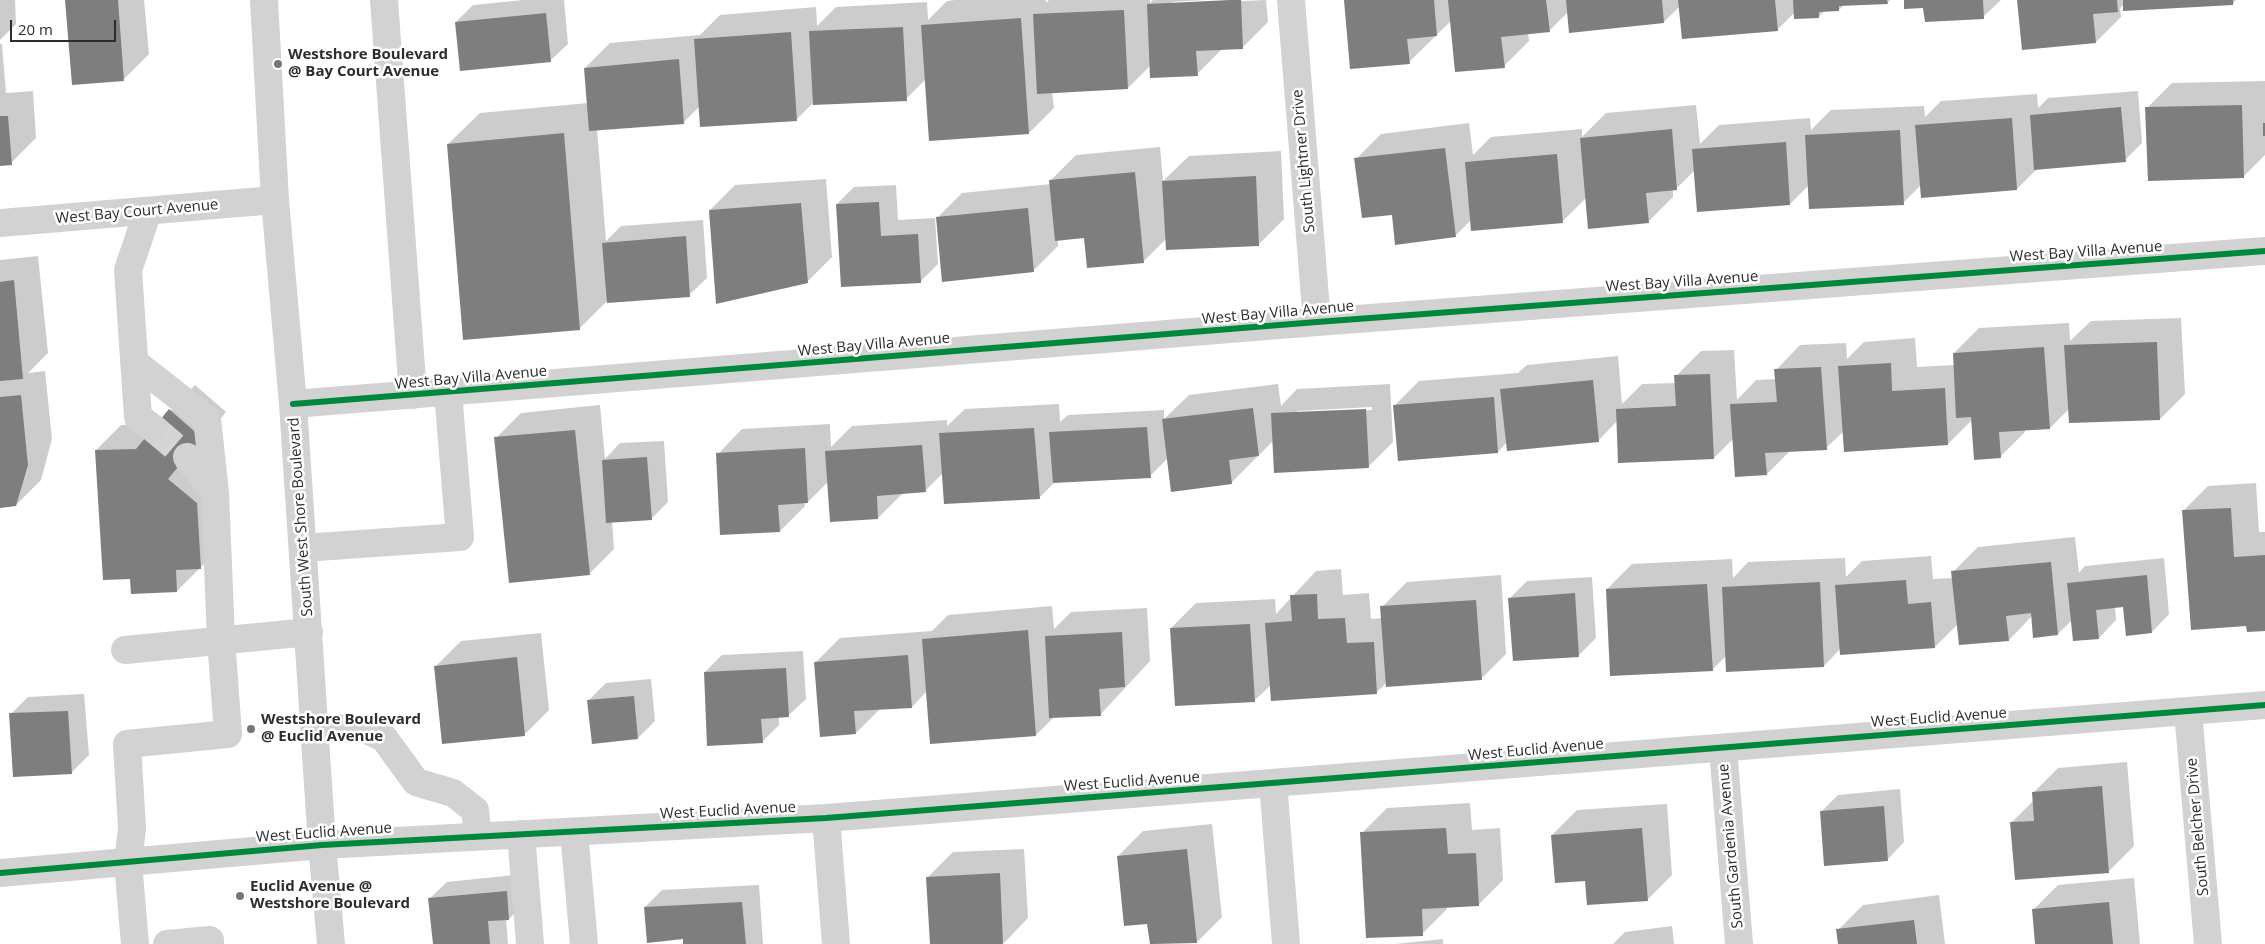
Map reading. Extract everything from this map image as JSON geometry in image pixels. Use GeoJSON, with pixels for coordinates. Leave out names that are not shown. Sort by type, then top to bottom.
{"type":"FeatureCollection","features":[{"type":"Feature","properties":{"kind":"street","name":"South West Shore Boulevard"},"geometry":{"type":"LineString","coordinates":[[264,0],[275,200],[293,404],[322,845],[331,944]]}},
{"type":"Feature","properties":{"kind":"street"},"geometry":{"type":"LineString","coordinates":[[384,0],[413,395]]}},
{"type":"Feature","properties":{"kind":"street","name":"South Lightner Drive"},"geometry":{"type":"LineString","coordinates":[[1291,0],[1317,322]]}},
{"type":"Feature","properties":{"kind":"street","name":"West Bay Court Avenue"},"geometry":{"type":"LineString","coordinates":[[0,223],[275,200]]}},
{"type":"Feature","properties":{"kind":"street"},"geometry":{"type":"LineString","coordinates":[[148,211],[128,270],[138,417],[153,428]]}},
{"type":"Feature","properties":{"kind":"street","name":"West Bay Villa Avenue"},"geometry":{"type":"LineString","coordinates":[[293,404],[1317,322],[2265,251]]}},
{"type":"Feature","properties":{"kind":"street"},"geometry":{"type":"LineString","coordinates":[[134,362],[207,419],[215,492],[221,640],[228,734],[127,744],[132,828],[128,862],[135,944]]}},
{"type":"Feature","properties":{"kind":"street"},"geometry":{"type":"LineString","coordinates":[[303,548],[460,537],[448,392]]}},
{"type":"Feature","properties":{"kind":"street"},"geometry":{"type":"LineString","coordinates":[[186,456],[215,492]]}},
{"type":"Feature","properties":{"kind":"street"},"geometry":{"type":"LineString","coordinates":[[125,650],[308,632]]}},
{"type":"Feature","properties":{"kind":"street","name":"West Euclid Avenue"},"geometry":{"type":"LineString","coordinates":[[0,873],[322,845],[826,818],[2265,705]]}},
{"type":"Feature","properties":{"kind":"street","name":"South Belcher Drive"},"geometry":{"type":"LineString","coordinates":[[2188,711],[2208,944]]}},
{"type":"Feature","properties":{"kind":"street"},"geometry":{"type":"LineString","coordinates":[[315,728],[365,729],[384,738],[416,782],[453,793],[475,810],[478,836]]}},
{"type":"Feature","properties":{"kind":"street","name":"South Gardenia Avenue"},"geometry":{"type":"LineString","coordinates":[[1723,748],[1739,944]]}},
{"type":"Feature","properties":{"kind":"street"},"geometry":{"type":"LineString","coordinates":[[1273,783],[1286,944]]}},
{"type":"Feature","properties":{"kind":"street"},"geometry":{"type":"LineString","coordinates":[[826,818],[836,944]]}},
{"type":"Feature","properties":{"kind":"street"},"geometry":{"type":"LineString","coordinates":[[574,832],[584,944]]}},
{"type":"Feature","properties":{"kind":"street"},"geometry":{"type":"LineString","coordinates":[[521,834],[530,944]]}},
{"type":"Feature","properties":{"kind":"street"},"geometry":{"type":"LineString","coordinates":[[167,944],[210,940],[210,944]]}},
{"type":"Feature","properties":{"kind":"building"},"geometry":{"type":"Polygon","coordinates":[[[65,0],[118,0],[124,81],[72,85],[65,0]]]}},
{"type":"Feature","properties":{"kind":"building"},"geometry":{"type":"Polygon","coordinates":[[[1241,0],[1243,49],[1196,51],[1198,76],[1150,78],[1147,4],[1241,0]]]}},
{"type":"Feature","properties":{"kind":"building"},"geometry":{"type":"Polygon","coordinates":[[[1344,0],[1434,0],[1437,36],[1407,39],[1410,64],[1350,69],[1344,0]]]}},
{"type":"Feature","properties":{"kind":"building"},"geometry":{"type":"Polygon","coordinates":[[[1448,0],[1546,0],[1550,32],[1501,37],[1505,68],[1455,72],[1448,0]]]}},
{"type":"Feature","properties":{"kind":"building"},"geometry":{"type":"Polygon","coordinates":[[[1566,0],[1662,0],[1664,23],[1569,33],[1566,0]]]}},
{"type":"Feature","properties":{"kind":"building"},"geometry":{"type":"Polygon","coordinates":[[[1678,0],[1775,0],[1778,31],[1682,39],[1678,0]]]}},
{"type":"Feature","properties":{"kind":"building"},"geometry":{"type":"Polygon","coordinates":[[[1793,0],[1887,0],[1888,4],[1839,6],[1839,11],[1819,12],[1819,18],[1794,19],[1793,0]]]}},
{"type":"Feature","properties":{"kind":"building"},"geometry":{"type":"Polygon","coordinates":[[[1904,0],[1983,0],[1984,19],[1925,22],[1923,8],[1904,9],[1904,0]]]}},
{"type":"Feature","properties":{"kind":"building"},"geometry":{"type":"Polygon","coordinates":[[[2017,0],[2117,0],[2118,12],[2093,14],[2096,43],[2022,50],[2017,0]]]}},
{"type":"Feature","properties":{"kind":"building"},"geometry":{"type":"Polygon","coordinates":[[[2123,0],[2233,0],[2233,5],[2123,11],[2123,0]]]}},
{"type":"Feature","properties":{"kind":"building"},"geometry":{"type":"Polygon","coordinates":[[[1124,10],[1128,89],[1037,94],[1033,14],[1124,10]]]}},
{"type":"Feature","properties":{"kind":"building"},"geometry":{"type":"Polygon","coordinates":[[[546,13],[551,62],[460,71],[455,22],[546,13]]]}},
{"type":"Feature","properties":{"kind":"building"},"geometry":{"type":"Polygon","coordinates":[[[1021,18],[1029,134],[929,141],[921,25],[1021,18]]]}},
{"type":"Feature","properties":{"kind":"building"},"geometry":{"type":"Polygon","coordinates":[[[903,27],[907,101],[813,105],[809,31],[903,27]]]}},
{"type":"Feature","properties":{"kind":"building"},"geometry":{"type":"Polygon","coordinates":[[[791,32],[797,121],[700,127],[694,39],[791,32]]]}},
{"type":"Feature","properties":{"kind":"building"},"geometry":{"type":"Polygon","coordinates":[[[679,59],[684,124],[589,131],[584,68],[679,59]]]}},
{"type":"Feature","properties":{"kind":"building"},"geometry":{"type":"Polygon","coordinates":[[[2242,105],[2244,178],[2148,181],[2145,107],[2242,105]]]}},
{"type":"Feature","properties":{"kind":"building"},"geometry":{"type":"Polygon","coordinates":[[[2121,107],[2126,162],[2034,170],[2030,115],[2121,107]]]}},
{"type":"Feature","properties":{"kind":"building"},"geometry":{"type":"Polygon","coordinates":[[[0,116],[8,116],[12,165],[0,166],[0,116]]]}},
{"type":"Feature","properties":{"kind":"building"},"geometry":{"type":"Polygon","coordinates":[[[2012,118],[2017,190],[1921,198],[1915,125],[2012,118]]]}},
{"type":"Feature","properties":{"kind":"building"},"geometry":{"type":"Polygon","coordinates":[[[2263,123],[2265,123],[2265,136],[2263,136],[2263,123]]]}},
{"type":"Feature","properties":{"kind":"building"},"geometry":{"type":"Polygon","coordinates":[[[1672,129],[1677,190],[1646,193],[1649,223],[1588,229],[1580,138],[1672,129]]]}},
{"type":"Feature","properties":{"kind":"building"},"geometry":{"type":"Polygon","coordinates":[[[1900,130],[1904,205],[1809,209],[1805,135],[1900,130]]]}},
{"type":"Feature","properties":{"kind":"building"},"geometry":{"type":"Polygon","coordinates":[[[564,133],[580,330],[463,340],[447,144],[564,133]]]}},
{"type":"Feature","properties":{"kind":"building"},"geometry":{"type":"Polygon","coordinates":[[[1786,142],[1790,205],[1697,212],[1692,149],[1786,142]]]}},
{"type":"Feature","properties":{"kind":"building"},"geometry":{"type":"Polygon","coordinates":[[[1445,148],[1456,237],[1395,245],[1392,215],[1362,218],[1354,158],[1445,148]]]}},
{"type":"Feature","properties":{"kind":"building"},"geometry":{"type":"Polygon","coordinates":[[[1557,154],[1563,223],[1471,231],[1465,162],[1557,154]]]}},
{"type":"Feature","properties":{"kind":"building"},"geometry":{"type":"Polygon","coordinates":[[[1135,172],[1144,263],[1087,268],[1084,238],[1055,241],[1049,180],[1135,172]]]}},
{"type":"Feature","properties":{"kind":"building"},"geometry":{"type":"Polygon","coordinates":[[[1256,176],[1259,246],[1166,250],[1162,181],[1256,176]]]}},
{"type":"Feature","properties":{"kind":"building"},"geometry":{"type":"Polygon","coordinates":[[[879,202],[881,236],[918,234],[921,283],[841,287],[836,204],[879,202]]]}},
{"type":"Feature","properties":{"kind":"building"},"geometry":{"type":"Polygon","coordinates":[[[801,203],[808,283],[716,304],[709,210],[801,203]]]}},
{"type":"Feature","properties":{"kind":"building"},"geometry":{"type":"Polygon","coordinates":[[[1028,208],[1034,272],[942,282],[936,217],[1028,208]]]}},
{"type":"Feature","properties":{"kind":"building"},"geometry":{"type":"Polygon","coordinates":[[[686,236],[690,297],[607,303],[602,243],[686,236]]]}},
{"type":"Feature","properties":{"kind":"building"},"geometry":{"type":"Polygon","coordinates":[[[14,280],[23,379],[0,381],[0,282],[14,280]]]}},
{"type":"Feature","properties":{"kind":"building"},"geometry":{"type":"Polygon","coordinates":[[[2157,342],[2160,420],[2069,423],[2064,345],[2157,342]]]}},
{"type":"Feature","properties":{"kind":"building"},"geometry":{"type":"Polygon","coordinates":[[[2044,347],[2050,429],[1999,432],[2001,458],[1974,460],[1971,417],[1956,418],[1953,353],[2044,347]]]}},
{"type":"Feature","properties":{"kind":"building"},"geometry":{"type":"Polygon","coordinates":[[[1891,363],[1892,391],[1945,388],[1948,445],[1844,452],[1838,366],[1891,363]]]}},
{"type":"Feature","properties":{"kind":"building"},"geometry":{"type":"Polygon","coordinates":[[[1821,367],[1827,450],[1765,453],[1767,475],[1735,477],[1730,404],[1777,402],[1774,369],[1821,367]]]}},
{"type":"Feature","properties":{"kind":"building"},"geometry":{"type":"Polygon","coordinates":[[[1710,374],[1714,459],[1618,463],[1616,409],[1676,406],[1674,375],[1710,374]]]}},
{"type":"Feature","properties":{"kind":"building"},"geometry":{"type":"Polygon","coordinates":[[[1593,380],[1599,442],[1507,451],[1500,389],[1593,380]]]}},
{"type":"Feature","properties":{"kind":"building"},"geometry":{"type":"Polygon","coordinates":[[[21,395],[28,465],[16,506],[0,508],[0,397],[21,395]]]}},
{"type":"Feature","properties":{"kind":"building"},"geometry":{"type":"Polygon","coordinates":[[[1494,397],[1498,453],[1398,461],[1393,405],[1494,397]]]}},
{"type":"Feature","properties":{"kind":"building"},"geometry":{"type":"Polygon","coordinates":[[[1253,408],[1259,456],[1229,460],[1232,484],[1171,492],[1162,419],[1253,408]]]}},
{"type":"Feature","properties":{"kind":"building"},"geometry":{"type":"Polygon","coordinates":[[[169,409],[202,438],[168,479],[197,503],[201,569],[176,570],[177,592],[131,594],[130,579],[103,580],[95,450],[136,449],[169,409]]]}},
{"type":"Feature","properties":{"kind":"building"},"geometry":{"type":"Polygon","coordinates":[[[1366,409],[1369,468],[1274,473],[1271,413],[1366,409]]]}},
{"type":"Feature","properties":{"kind":"building"},"geometry":{"type":"Polygon","coordinates":[[[1147,427],[1151,478],[1053,483],[1049,432],[1147,427]]]}},
{"type":"Feature","properties":{"kind":"building"},"geometry":{"type":"Polygon","coordinates":[[[1034,428],[1040,499],[944,504],[939,433],[1034,428]]]}},
{"type":"Feature","properties":{"kind":"building"},"geometry":{"type":"Polygon","coordinates":[[[575,430],[590,575],[509,583],[494,437],[575,430]]]}},
{"type":"Feature","properties":{"kind":"building"},"geometry":{"type":"Polygon","coordinates":[[[922,445],[926,492],[877,496],[878,519],[830,522],[825,451],[922,445]]]}},
{"type":"Feature","properties":{"kind":"building"},"geometry":{"type":"Polygon","coordinates":[[[805,448],[808,503],[778,505],[780,532],[720,535],[716,453],[805,448]]]}},
{"type":"Feature","properties":{"kind":"building"},"geometry":{"type":"Polygon","coordinates":[[[647,457],[652,520],[606,523],[602,460],[647,457]]]}},
{"type":"Feature","properties":{"kind":"building"},"geometry":{"type":"Polygon","coordinates":[[[2231,508],[2234,557],[2265,555],[2265,631],[2247,632],[2246,626],[2191,630],[2182,510],[2231,508]]]}},
{"type":"Feature","properties":{"kind":"building"},"geometry":{"type":"Polygon","coordinates":[[[2051,562],[2058,635],[2033,638],[2031,613],[2006,616],[2009,641],[1959,645],[1951,571],[2051,562]]]}},
{"type":"Feature","properties":{"kind":"building"},"geometry":{"type":"Polygon","coordinates":[[[2147,575],[2152,633],[2126,636],[2123,607],[2096,610],[2099,639],[2073,641],[2067,583],[2147,575]]]}},
{"type":"Feature","properties":{"kind":"building"},"geometry":{"type":"Polygon","coordinates":[[[1906,580],[1908,604],[1931,602],[1935,648],[1840,655],[1835,585],[1906,580]]]}},
{"type":"Feature","properties":{"kind":"building"},"geometry":{"type":"Polygon","coordinates":[[[1820,582],[1824,667],[1726,672],[1722,587],[1820,582]]]}},
{"type":"Feature","properties":{"kind":"building"},"geometry":{"type":"Polygon","coordinates":[[[1707,584],[1713,671],[1610,676],[1606,589],[1707,584]]]}},
{"type":"Feature","properties":{"kind":"building"},"geometry":{"type":"Polygon","coordinates":[[[1575,593],[1579,657],[1513,661],[1508,598],[1575,593]]]}},
{"type":"Feature","properties":{"kind":"building"},"geometry":{"type":"Polygon","coordinates":[[[1317,594],[1318,619],[1345,618],[1347,643],[1374,642],[1377,694],[1271,701],[1265,623],[1292,621],[1290,595],[1317,594]]]}},
{"type":"Feature","properties":{"kind":"building"},"geometry":{"type":"Polygon","coordinates":[[[1476,600],[1482,680],[1386,687],[1380,606],[1476,600]]]}},
{"type":"Feature","properties":{"kind":"building"},"geometry":{"type":"Polygon","coordinates":[[[1250,624],[1255,702],[1175,706],[1170,628],[1250,624]]]}},
{"type":"Feature","properties":{"kind":"building"},"geometry":{"type":"Polygon","coordinates":[[[1028,630],[1036,736],[930,744],[922,639],[1028,630]]]}},
{"type":"Feature","properties":{"kind":"building"},"geometry":{"type":"Polygon","coordinates":[[[1122,632],[1125,687],[1099,689],[1101,716],[1049,718],[1045,636],[1122,632]]]}},
{"type":"Feature","properties":{"kind":"building"},"geometry":{"type":"Polygon","coordinates":[[[908,655],[912,708],[854,711],[856,734],[820,737],[814,662],[908,655]]]}},
{"type":"Feature","properties":{"kind":"building"},"geometry":{"type":"Polygon","coordinates":[[[517,657],[525,736],[442,744],[434,666],[517,657]]]}},
{"type":"Feature","properties":{"kind":"building"},"geometry":{"type":"Polygon","coordinates":[[[786,668],[789,717],[761,719],[763,743],[707,746],[704,672],[786,668]]]}},
{"type":"Feature","properties":{"kind":"building"},"geometry":{"type":"Polygon","coordinates":[[[634,696],[638,739],[592,744],[587,700],[634,696]]]}},
{"type":"Feature","properties":{"kind":"building"},"geometry":{"type":"Polygon","coordinates":[[[68,711],[72,774],[13,777],[9,713],[68,711]]]}},
{"type":"Feature","properties":{"kind":"building"},"geometry":{"type":"Polygon","coordinates":[[[2102,786],[2109,873],[2015,880],[2010,822],[2034,821],[2032,792],[2102,786]]]}},
{"type":"Feature","properties":{"kind":"building"},"geometry":{"type":"Polygon","coordinates":[[[1884,806],[1888,861],[1824,866],[1820,811],[1884,806]]]}},
{"type":"Feature","properties":{"kind":"building"},"geometry":{"type":"Polygon","coordinates":[[[1446,828],[1448,854],[1476,853],[1479,906],[1422,909],[1423,936],[1366,938],[1360,832],[1446,828]]]}},
{"type":"Feature","properties":{"kind":"building"},"geometry":{"type":"Polygon","coordinates":[[[1642,828],[1648,901],[1587,905],[1585,881],[1555,883],[1551,835],[1642,828]]]}},
{"type":"Feature","properties":{"kind":"building"},"geometry":{"type":"Polygon","coordinates":[[[1187,849],[1197,943],[1150,944],[1147,924],[1124,926],[1117,856],[1187,849]]]}},
{"type":"Feature","properties":{"kind":"building"},"geometry":{"type":"Polygon","coordinates":[[[1000,873],[1003,944],[930,944],[926,877],[1000,873]]]}},
{"type":"Feature","properties":{"kind":"building"},"geometry":{"type":"Polygon","coordinates":[[[507,891],[509,920],[488,921],[490,944],[433,944],[428,898],[507,891]]]}},
{"type":"Feature","properties":{"kind":"building"},"geometry":{"type":"Polygon","coordinates":[[[742,902],[746,944],[683,944],[683,939],[647,943],[644,907],[742,902]]]}},
{"type":"Feature","properties":{"kind":"building"},"geometry":{"type":"Polygon","coordinates":[[[2109,902],[2113,944],[2035,944],[2032,909],[2109,902]]]}},
{"type":"Feature","properties":{"kind":"building"},"geometry":{"type":"Polygon","coordinates":[[[1914,920],[1917,944],[1838,944],[1836,929],[1914,920]]]}},
{"type":"Feature","properties":{"kind":"tunnel"},"geometry":{"type":"LineString","coordinates":[[153,428],[187,457]]}},
{"type":"Feature","properties":{"kind":"cycle path"},"geometry":{"type":"LineString","coordinates":[[293,404],[1317,322],[2265,251]]}},
{"type":"Feature","properties":{"kind":"cycle path"},"geometry":{"type":"LineString","coordinates":[[0,873],[322,845],[826,818],[2265,705]]}},
{"type":"Feature","properties":{"kind":"place","name":"Westshore Boulevard @ Bay Court Avenue"},"geometry":{"type":"Point","coordinates":[278,64]}},
{"type":"Feature","properties":{"kind":"place","name":"Westshore Boulevard @ Euclid Avenue"},"geometry":{"type":"Point","coordinates":[251,729]}},
{"type":"Feature","properties":{"kind":"place","name":"Euclid Avenue @ Westshore Boulevard"},"geometry":{"type":"Point","coordinates":[240,896]}}]}
